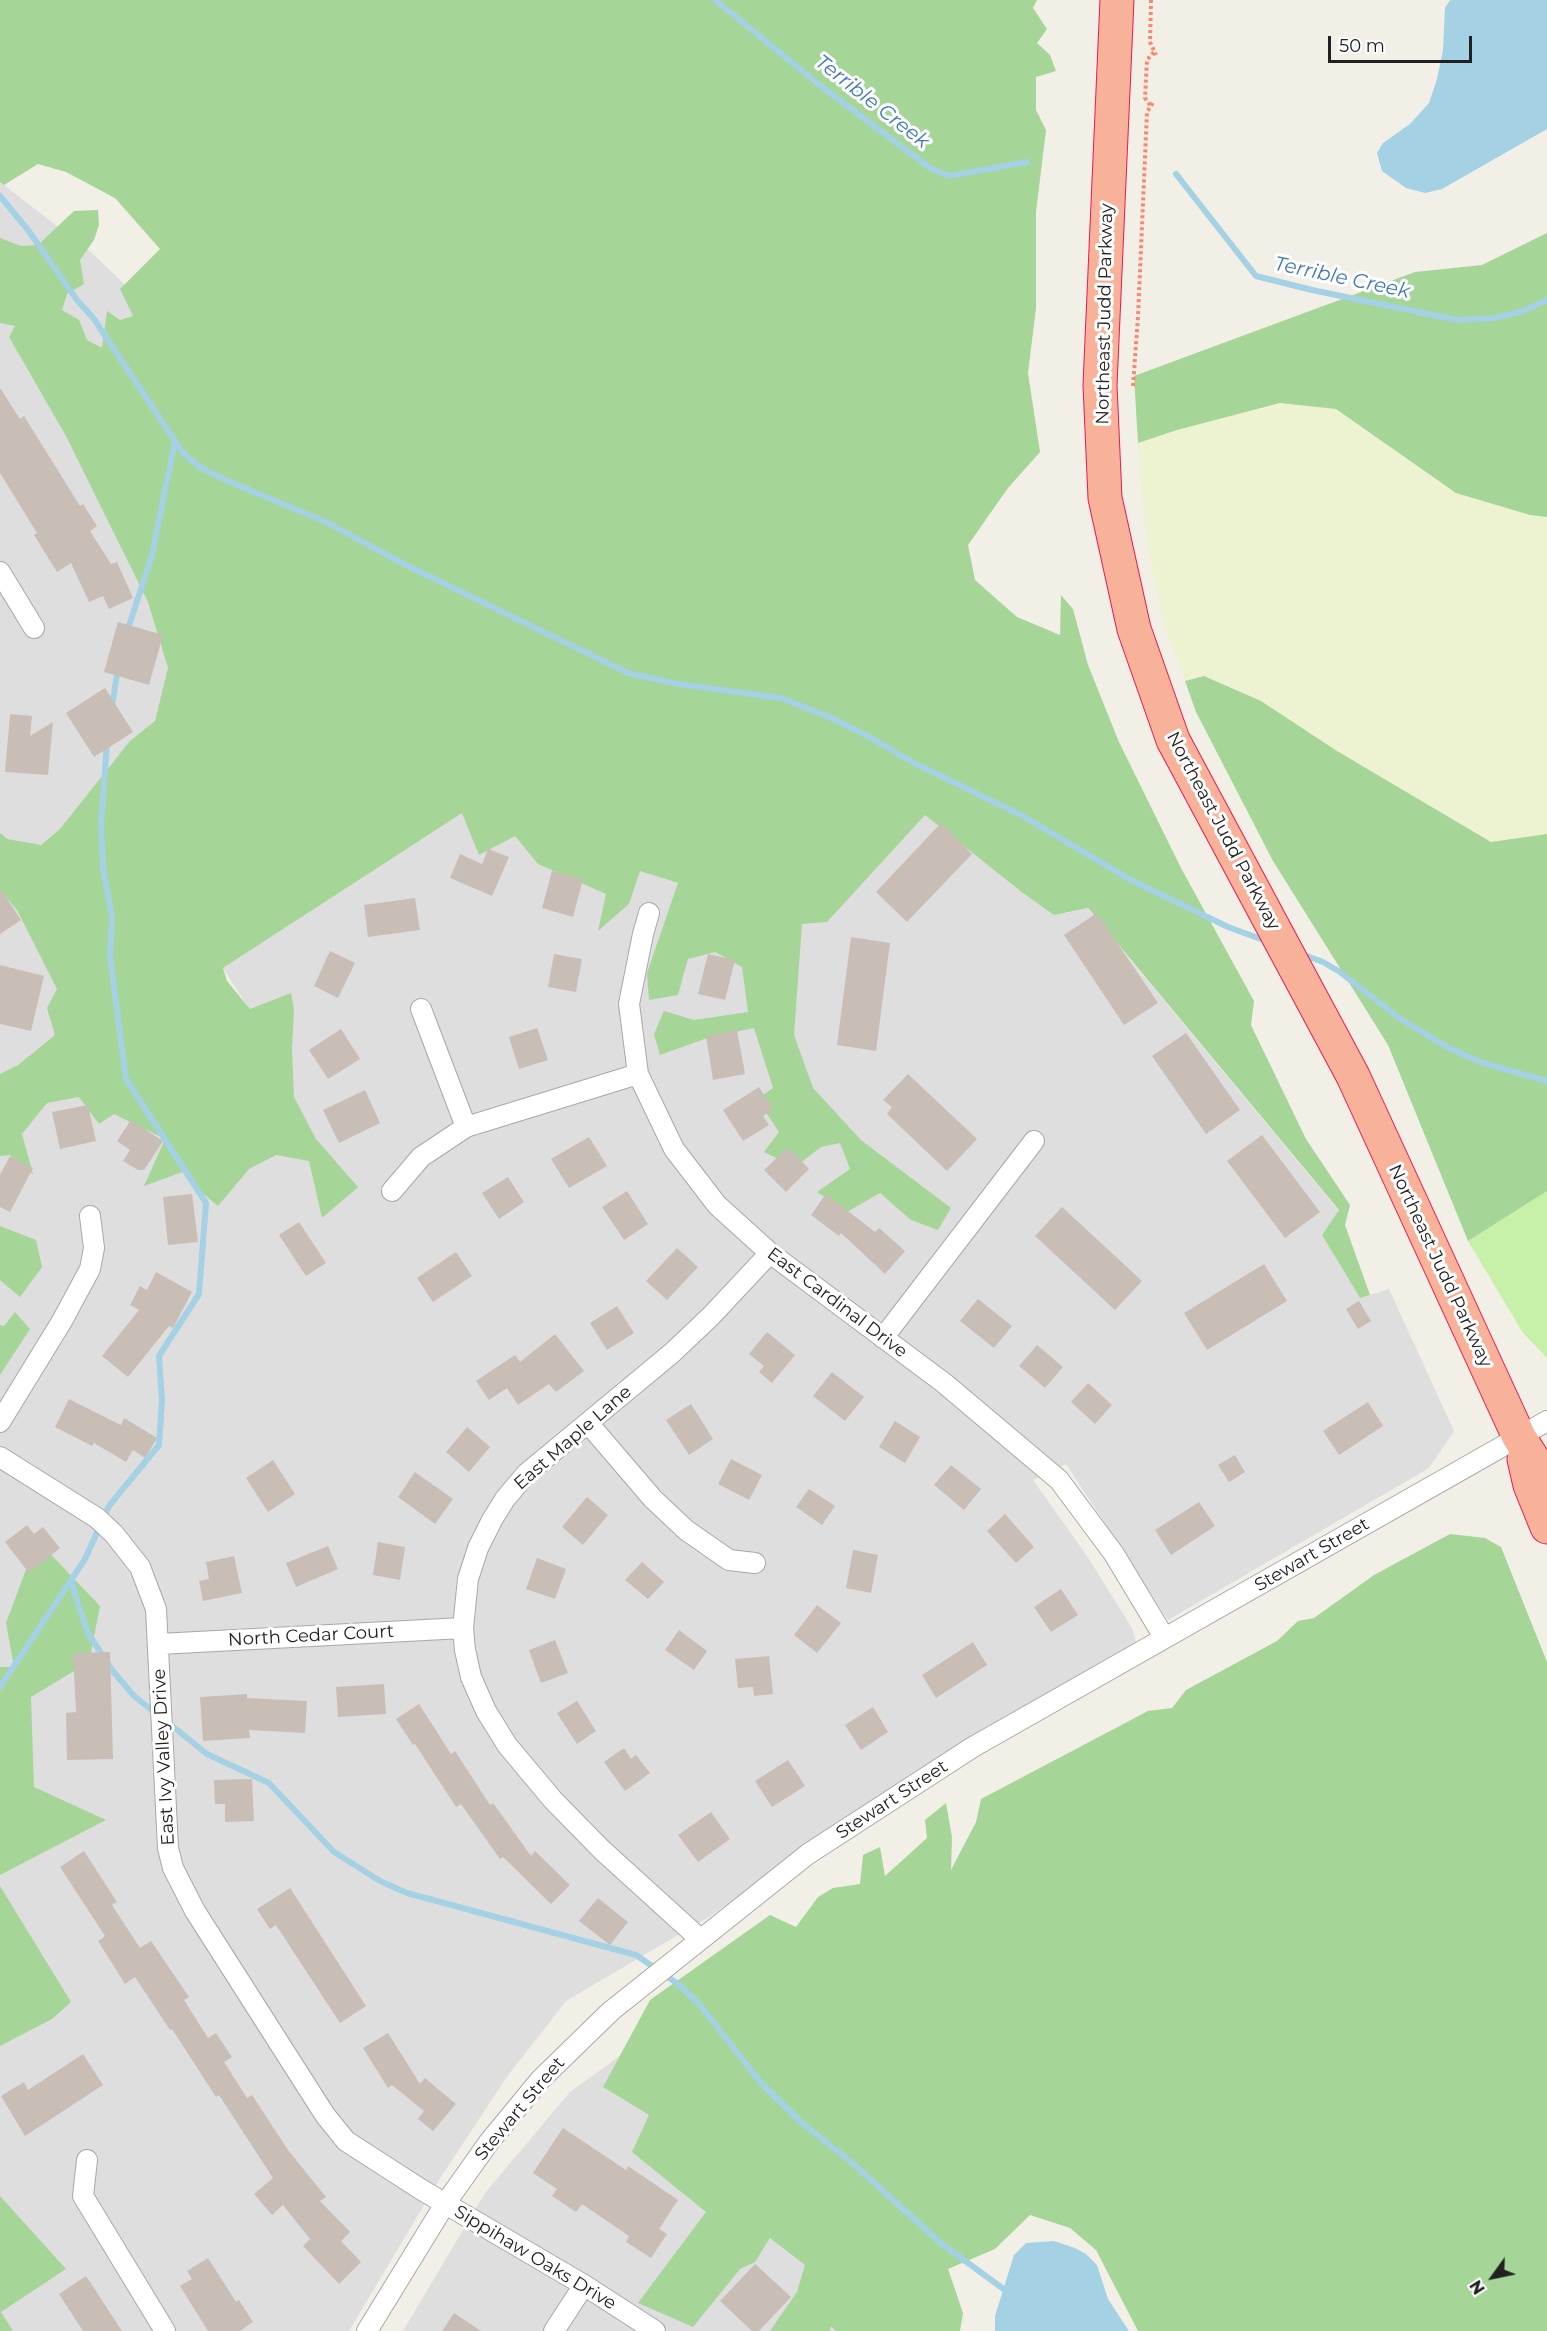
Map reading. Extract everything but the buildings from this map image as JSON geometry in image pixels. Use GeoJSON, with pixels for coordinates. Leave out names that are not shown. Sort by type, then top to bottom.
{"type":"FeatureCollection","features":[{"type":"Feature","properties":{"kind":"highway","name":"Northeast Judd Parkway"},"geometry":{"type":"LineString","coordinates":[[1117,0],[1100,385],[1105,498],[1134,629],[1173,740],[1353,1076],[1519,1437],[1547,1481]]}},
{"type":"Feature","properties":{"kind":"highway","name":"Northeast Judd Parkway"},"geometry":{"type":"LineString","coordinates":[[1519,1437],[1530,1485],[1547,1527]]}},
{"type":"Feature","properties":{"kind":"street"},"geometry":{"type":"LineString","coordinates":[[0,572],[34,628]]}},
{"type":"Feature","properties":{"kind":"street","name":"East Cardinal Drive"},"geometry":{"type":"LineString","coordinates":[[649,913],[629,1004],[639,1074],[674,1149],[717,1205],[770,1253],[944,1383],[1059,1480],[1114,1554],[1164,1637]]}},
{"type":"Feature","properties":{"kind":"street"},"geometry":{"type":"LineString","coordinates":[[421,1009],[466,1127]]}},
{"type":"Feature","properties":{"kind":"street"},"geometry":{"type":"LineString","coordinates":[[392,1191],[421,1157],[466,1127],[639,1074]]}},
{"type":"Feature","properties":{"kind":"street"},"geometry":{"type":"LineString","coordinates":[[883,1338],[1034,1141]]}},
{"type":"Feature","properties":{"kind":"street"},"geometry":{"type":"LineString","coordinates":[[0,1422],[62,1321],[90,1269],[94,1248],[90,1216]]}},
{"type":"Feature","properties":{"kind":"street","name":"East Maple Lane"},"geometry":{"type":"LineString","coordinates":[[700,1938],[602,1850],[553,1800],[507,1746],[486,1711],[471,1677],[463,1629],[468,1579],[478,1548],[492,1520],[505,1499],[526,1474],[672,1353],[711,1316],[770,1253]]}},
{"type":"Feature","properties":{"kind":"street","name":"Stewart Street"},"geometry":{"type":"LineString","coordinates":[[367,2331],[445,2204],[489,2142],[540,2080],[610,2011],[808,1854],[974,1747],[1547,1421]]}},
{"type":"Feature","properties":{"kind":"street"},"geometry":{"type":"LineString","coordinates":[[588,1422],[653,1499],[686,1530],[729,1560],[755,1563]]}},
{"type":"Feature","properties":{"kind":"street","name":"East Ivy Valley Drive"},"geometry":{"type":"LineString","coordinates":[[0,1457],[97,1518],[114,1534],[140,1567],[149,1588],[156,1609],[159,1644],[168,1848],[183,1891],[325,2115],[346,2141],[445,2204]]}},
{"type":"Feature","properties":{"kind":"street","name":"North Cedar Court"},"geometry":{"type":"LineString","coordinates":[[159,1644],[463,1629]]}},
{"type":"Feature","properties":{"kind":"street"},"geometry":{"type":"LineString","coordinates":[[87,2160],[83,2196],[165,2331]]}},
{"type":"Feature","properties":{"kind":"street","name":"Sippihaw Oaks Drive"},"geometry":{"type":"LineString","coordinates":[[445,2204],[584,2285],[655,2331]]}},
{"type":"Feature","properties":{"kind":"street"},"geometry":{"type":"LineString","coordinates":[[554,2331],[584,2285]]}},
{"type":"Feature","properties":{"kind":"path"},"geometry":{"type":"LineString","coordinates":[[1133,386],[1147,112],[1152,103],[1145,98],[1147,60],[1155,53],[1150,42],[1150,0]]}},
{"type":"Feature","properties":{"kind":"shaded area"},"geometry":{"type":"Polygon","coordinates":[[[0,182],[92,253],[172,330],[178,997],[253,1015],[223,968],[462,812],[802,924],[935,790],[1067,913],[1087,908],[1339,1211],[1322,1235],[1360,1298],[1389,1289],[1454,1431],[1429,1468],[1168,1620],[1066,1464],[1033,1480],[1087,1556],[1132,1628],[1136,1642],[1027,1705],[858,1810],[712,1915],[566,2001],[506,2078],[439,2180],[349,2331],[13,2331],[0,2311],[0,182]]]}},
{"type":"Feature","properties":{"kind":"shaded area"},"geometry":{"type":"Polygon","coordinates":[[[620,2056],[934,2331],[403,2331],[485,2193],[570,2092],[620,2056]]]}},
{"type":"Feature","properties":{"kind":"green space"},"geometry":{"type":"Polygon","coordinates":[[[0,0],[1037,0],[1033,8],[1047,29],[1037,43],[1050,55],[1056,71],[1036,77],[1036,110],[1046,130],[1036,212],[1036,308],[1028,373],[1040,452],[1008,488],[968,545],[975,580],[1017,617],[1060,635],[1061,595],[1073,609],[1088,665],[1119,742],[1181,868],[1254,1001],[1251,1025],[1306,1139],[1350,1205],[1345,1225],[1370,1295],[1360,1298],[1322,1235],[1339,1210],[1088,908],[1054,915],[925,815],[827,922],[802,924],[794,1035],[813,1088],[861,1140],[951,1208],[938,1230],[911,1220],[880,1193],[847,1212],[817,1192],[850,1169],[840,1143],[821,1147],[799,1164],[782,1161],[764,1152],[779,1132],[757,1099],[773,1088],[754,1028],[710,1037],[660,1055],[654,1034],[664,1011],[694,1020],[748,1012],[742,967],[715,952],[688,959],[678,995],[649,1000],[647,973],[678,883],[640,871],[629,904],[598,931],[606,894],[538,864],[515,836],[479,855],[462,813],[223,968],[227,981],[250,1009],[291,993],[294,1010],[292,1049],[294,1097],[316,1139],[358,1187],[322,1218],[309,1161],[276,1155],[249,1169],[218,1206],[199,1190],[188,1170],[144,1186],[165,1139],[114,1114],[99,1124],[79,1097],[47,1103],[22,1134],[33,1174],[10,1155],[0,1156],[0,1074],[18,1065],[55,1035],[47,1008],[57,989],[17,910],[0,890],[0,833],[7,839],[41,845],[60,829],[130,741],[155,721],[168,668],[148,602],[66,436],[9,337],[15,326],[0,323],[0,238],[21,246],[38,245],[74,211],[98,210],[99,225],[94,240],[80,260],[84,284],[67,294],[62,310],[79,320],[87,340],[102,348],[107,311],[120,320],[133,316],[120,289],[160,249],[115,198],[66,172],[38,164],[4,185],[0,182],[0,0]]]}},
{"type":"Feature","properties":{"kind":"green space"},"geometry":{"type":"Polygon","coordinates":[[[1547,233],[1547,517],[1530,515],[1456,493],[1336,409],[1280,403],[1177,430],[1138,443],[1134,376],[1415,272],[1482,265],[1547,233]]]}},
{"type":"Feature","properties":{"kind":"green space"},"geometry":{"type":"Polygon","coordinates":[[[1280,403],[1336,409],[1456,493],[1530,515],[1547,517],[1547,834],[1491,842],[1337,751],[1261,701],[1205,676],[1185,681],[1162,617],[1146,535],[1138,443],[1177,430],[1280,403]]]}},
{"type":"Feature","properties":{"kind":"green space"},"geometry":{"type":"Polygon","coordinates":[[[1204,676],[1261,701],[1337,751],[1491,842],[1547,834],[1547,1191],[1468,1241],[1388,1045],[1273,861],[1196,712],[1185,681],[1204,676]]]}},
{"type":"Feature","properties":{"kind":"green space"},"geometry":{"type":"Polygon","coordinates":[[[1547,1191],[1547,1358],[1523,1333],[1468,1241],[1547,1191]]]}},
{"type":"Feature","properties":{"kind":"green space"},"geometry":{"type":"Polygon","coordinates":[[[0,1226],[36,1240],[42,1267],[20,1297],[0,1280],[0,1226]]]}},
{"type":"Feature","properties":{"kind":"green space"},"geometry":{"type":"Polygon","coordinates":[[[15,1312],[30,1329],[0,1375],[0,1325],[4,1326],[15,1312]]]}},
{"type":"Feature","properties":{"kind":"green space"},"geometry":{"type":"Polygon","coordinates":[[[1450,1534],[1485,1538],[1501,1547],[1547,1662],[1547,2331],[1138,2331],[1096,2250],[1070,2228],[1030,2215],[995,2249],[948,2269],[963,2313],[960,2331],[836,2331],[831,2326],[830,2331],[770,2331],[797,2292],[805,2265],[770,2238],[755,2262],[740,2269],[693,2327],[638,2303],[706,2212],[632,2152],[649,2115],[603,2087],[650,2000],[770,1915],[796,1927],[818,1897],[833,1888],[860,1884],[863,1855],[880,1847],[885,1876],[927,1838],[925,1820],[946,1803],[952,1837],[951,1870],[976,1822],[981,1799],[1148,1711],[1172,1708],[1186,1690],[1277,1641],[1298,1621],[1314,1618],[1374,1575],[1450,1534]]]}},
{"type":"Feature","properties":{"kind":"green space"},"geometry":{"type":"Polygon","coordinates":[[[37,1540],[100,1606],[89,1662],[31,1697],[34,1787],[106,1820],[0,1875],[0,1667],[14,1667],[6,1623],[37,1540]]]}},
{"type":"Feature","properties":{"kind":"green space"},"geometry":{"type":"Polygon","coordinates":[[[0,1886],[71,2002],[52,2019],[0,2046],[0,1886]]]}},
{"type":"Feature","properties":{"kind":"green space"},"geometry":{"type":"Polygon","coordinates":[[[0,2196],[66,2269],[1,2312],[13,2331],[0,2331],[0,2196]]]}},
{"type":"Feature","properties":{"kind":"water"},"geometry":{"type":"Polygon","coordinates":[[[1450,0],[1547,0],[1547,129],[1442,189],[1425,193],[1406,188],[1382,171],[1377,153],[1383,143],[1410,124],[1429,103],[1443,50],[1445,8],[1450,0]]]}},
{"type":"Feature","properties":{"kind":"water"},"geometry":{"type":"Polygon","coordinates":[[[1054,2241],[1086,2254],[1097,2265],[1108,2299],[1129,2331],[995,2331],[995,2316],[1014,2255],[1026,2243],[1054,2241]]]}},
{"type":"Feature","properties":{"kind":"waterway","name":"Terrible Creek"},"geometry":{"type":"LineString","coordinates":[[715,0],[822,87],[930,168],[949,176],[1027,162]]}},
{"type":"Feature","properties":{"kind":"waterway","name":"Terrible Creek"},"geometry":{"type":"LineString","coordinates":[[1176,174],[1256,276],[1457,320],[1495,318],[1523,311],[1547,300]]}},
{"type":"Feature","properties":{"kind":"waterway"},"geometry":{"type":"LineString","coordinates":[[0,196],[28,230],[77,300],[94,319],[183,453],[200,467],[326,522],[404,564],[628,673],[678,684],[781,698],[829,717],[914,763],[1021,815],[1131,880],[1228,927],[1269,942]]}},
{"type":"Feature","properties":{"kind":"waterway"},"geometry":{"type":"LineString","coordinates":[[127,632],[152,555],[175,441]]}},
{"type":"Feature","properties":{"kind":"waterway"},"geometry":{"type":"LineString","coordinates":[[112,706],[118,668]]}},
{"type":"Feature","properties":{"kind":"waterway"},"geometry":{"type":"LineString","coordinates":[[0,1687],[85,1559],[109,1506],[159,1445],[162,1401],[159,1356],[199,1294],[206,1203],[126,1079],[110,956],[112,917],[103,868],[101,826],[107,742]]}},
{"type":"Feature","properties":{"kind":"waterway"},"geometry":{"type":"LineString","coordinates":[[1301,954],[1323,962],[1340,972],[1399,1018],[1447,1047],[1480,1062],[1547,1081]]}},
{"type":"Feature","properties":{"kind":"waterway"},"geometry":{"type":"LineString","coordinates":[[72,1578],[75,1595],[88,1633],[112,1670],[134,1696],[158,1715]]}},
{"type":"Feature","properties":{"kind":"waterway"},"geometry":{"type":"LineString","coordinates":[[166,1721],[207,1754],[269,1783],[334,1852],[380,1881],[407,1893],[636,1955],[678,1984],[700,2005],[761,2083],[802,2123],[850,2161],[942,2244],[1009,2293]]}}]}
